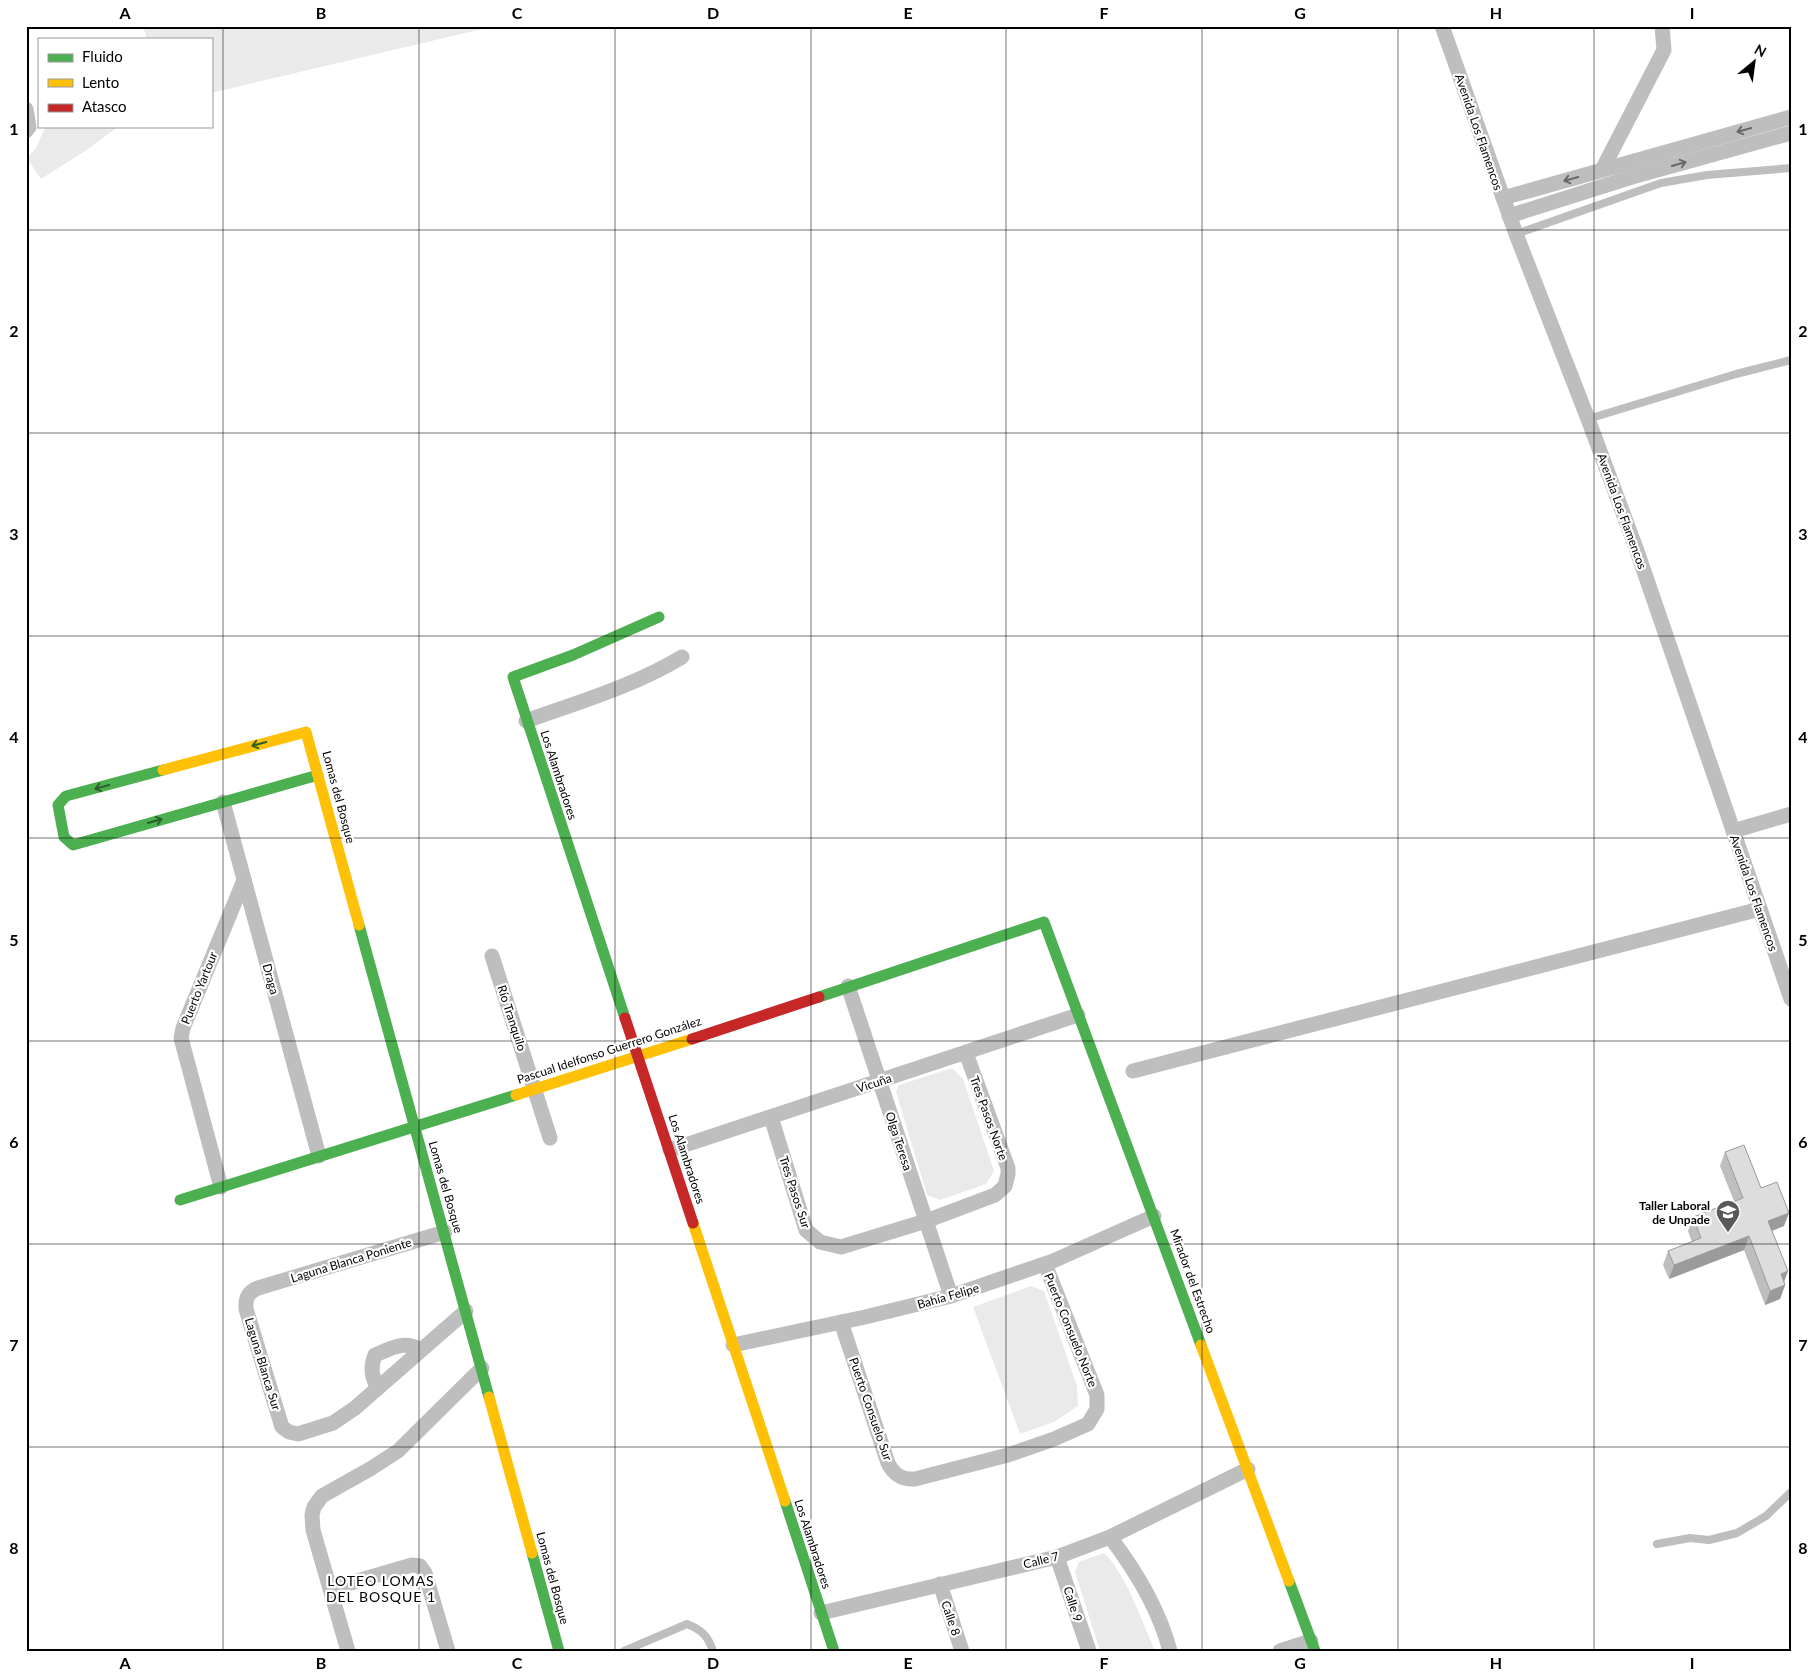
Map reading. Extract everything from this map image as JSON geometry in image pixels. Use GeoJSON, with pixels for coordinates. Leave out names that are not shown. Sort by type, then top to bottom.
{"type":"FeatureCollection","features":[{"type":"Feature","properties":{"kind":"street","name":"Avenida Los Flamencos"},"geometry":{"type":"LineString","coordinates":[[1442,26],[1509,216],[1636,548],[1791,999]]}},
{"type":"Feature","properties":{"kind":"street"},"geometry":{"type":"LineString","coordinates":[[1602,170],[1664,50],[1662,26]]}},
{"type":"Feature","properties":{"kind":"street"},"geometry":{"type":"LineString","coordinates":[[26,109],[29,127],[26,132]]}},
{"type":"Feature","properties":{"kind":"street"},"geometry":{"type":"LineString","coordinates":[[1503,198],[1791,117]]}},
{"type":"Feature","properties":{"kind":"street"},"geometry":{"type":"LineString","coordinates":[[1509,216],[1632,177],[1791,133]]}},
{"type":"Feature","properties":{"kind":"street","name":"Los Alambradores"},"geometry":{"type":"LineString","coordinates":[[659,617],[603,642],[513,677],[834,1651]]}},
{"type":"Feature","properties":{"kind":"street"},"geometry":{"type":"LineString","coordinates":[[526,720],[606,693],[662,669],[682,657]]}},
{"type":"Feature","properties":{"kind":"street","name":"Lomas del Bosque"},"geometry":{"type":"LineString","coordinates":[[222,802],[73,845],[64,837],[58,805],[66,796],[306,732],[559,1651]]}},
{"type":"Feature","properties":{"kind":"street"},"geometry":{"type":"LineString","coordinates":[[222,802],[318,775]]}},
{"type":"Feature","properties":{"kind":"street","name":"Draga"},"geometry":{"type":"LineString","coordinates":[[222,802],[319,1156]]}},
{"type":"Feature","properties":{"kind":"street"},"geometry":{"type":"LineString","coordinates":[[1733,831],[1791,814]]}},
{"type":"Feature","properties":{"kind":"street","name":"Puerto Yartour"},"geometry":{"type":"LineString","coordinates":[[221,1187],[182,1043],[181,1032],[244,880]]}},
{"type":"Feature","properties":{"kind":"street"},"geometry":{"type":"LineString","coordinates":[[1133,1072],[1760,909]]}},
{"type":"Feature","properties":{"kind":"street","name":"Pascual Idelfonso Guerrero González"},"geometry":{"type":"LineString","coordinates":[[180,1200],[637,1057],[1044,922]]}},
{"type":"Feature","properties":{"kind":"street","name":"Mirador del Estrecho"},"geometry":{"type":"LineString","coordinates":[[1044,922],[1313,1646]]}},
{"type":"Feature","properties":{"kind":"street","name":"Río Tranquilo"},"geometry":{"type":"LineString","coordinates":[[492,956],[550,1138]]}},
{"type":"Feature","properties":{"kind":"street","name":"Olga Teresa"},"geometry":{"type":"LineString","coordinates":[[848,986],[951,1296]]}},
{"type":"Feature","properties":{"kind":"street","name":"Vicuña"},"geometry":{"type":"LineString","coordinates":[[670,1150],[1078,1015]]}},
{"type":"Feature","properties":{"kind":"street","name":"Tres Pasos Norte"},"geometry":{"type":"LineString","coordinates":[[926,1221],[995,1195],[1005,1186],[1007,1181],[1008,1168],[966,1052]]}},
{"type":"Feature","properties":{"kind":"street","name":"Tres Pasos Sur"},"geometry":{"type":"LineString","coordinates":[[771,1117],[806,1230],[820,1242],[841,1247],[926,1221]]}},
{"type":"Feature","properties":{"kind":"street","name":"Bahía Felipe"},"geometry":{"type":"LineString","coordinates":[[733,1345],[951,1296],[1045,1264],[1154,1216]]}},
{"type":"Feature","properties":{"kind":"street","name":"Laguna Blanca Poniente"},"geometry":{"type":"LineString","coordinates":[[258,1288],[445,1232]]}},
{"type":"Feature","properties":{"kind":"street","name":"Puerto Consuelo Norte"},"geometry":{"type":"LineString","coordinates":[[916,1478],[1008,1455],[1054,1439],[1088,1424],[1097,1409],[1097,1395],[1045,1264]]}},
{"type":"Feature","properties":{"kind":"street","name":"Laguna Blanca Sur"},"geometry":{"type":"LineString","coordinates":[[258,1288],[253,1290],[247,1297],[246,1309],[282,1427],[289,1432],[298,1434],[333,1423],[355,1408],[378,1388]]}},
{"type":"Feature","properties":{"kind":"street"},"geometry":{"type":"LineString","coordinates":[[422,1350],[412,1344],[397,1346],[375,1355],[371,1365],[374,1381],[378,1388],[422,1350],[466,1311]]}},
{"type":"Feature","properties":{"kind":"street","name":"Puerto Consuelo Sur"},"geometry":{"type":"LineString","coordinates":[[841,1322],[891,1469],[901,1478],[916,1478]]}},
{"type":"Feature","properties":{"kind":"street"},"geometry":{"type":"LineString","coordinates":[[348,1651],[313,1530],[312,1515],[314,1507],[322,1496],[398,1451],[482,1368]]}},
{"type":"Feature","properties":{"kind":"street","name":"Calle 7"},"geometry":{"type":"LineString","coordinates":[[821,1613],[1057,1557],[1110,1537],[1248,1469]]}},
{"type":"Feature","properties":{"kind":"street"},"geometry":{"type":"LineString","coordinates":[[1110,1537],[1127,1559],[1142,1584],[1166,1635],[1170,1651]]}},
{"type":"Feature","properties":{"kind":"street","name":"Calle 9"},"geometry":{"type":"LineString","coordinates":[[1057,1557],[1089,1651]]}},
{"type":"Feature","properties":{"kind":"street"},"geometry":{"type":"LineString","coordinates":[[330,1589],[412,1565],[420,1566],[423,1569],[448,1651]]}},
{"type":"Feature","properties":{"kind":"street","name":"Calle 8"},"geometry":{"type":"LineString","coordinates":[[940,1584],[962,1651]]}},
{"type":"Feature","properties":{"kind":"street"},"geometry":{"type":"LineString","coordinates":[[1280,1651],[1313,1646]]}},
{"type":"Feature","properties":{"kind":"lane"},"geometry":{"type":"LineString","coordinates":[[1516,234],[1661,183],[1707,175],[1791,168]]}},
{"type":"Feature","properties":{"kind":"lane"},"geometry":{"type":"LineString","coordinates":[[1588,419],[1736,374],[1791,360]]}},
{"type":"Feature","properties":{"kind":"lane"},"geometry":{"type":"LineString","coordinates":[[1658,1544],[1690,1538],[1709,1540],[1737,1532],[1766,1516],[1791,1492]]}},
{"type":"Feature","properties":{"kind":"lane"},"geometry":{"type":"LineString","coordinates":[[624,1651],[687,1624],[700,1629],[710,1642],[713,1651]]}},
{"type":"Feature","properties":{"kind":"shaded area"},"geometry":{"type":"Polygon","coordinates":[[[143,26],[491,27],[212,93],[212,38],[147,38],[143,26]]]}},
{"type":"Feature","properties":{"kind":"shaded area"},"geometry":{"type":"Polygon","coordinates":[[[45,128],[116,128],[88,149],[41,179],[27,158],[36,148],[45,128]]]}},
{"type":"Feature","properties":{"kind":"shaded area"},"geometry":{"type":"Polygon","coordinates":[[[952,1068],[963,1079],[994,1171],[986,1184],[940,1200],[927,1195],[896,1092],[899,1085],[952,1068]]]}},
{"type":"Feature","properties":{"kind":"shaded area"},"geometry":{"type":"Polygon","coordinates":[[[1031,1286],[1044,1291],[1077,1386],[1078,1406],[1054,1422],[1020,1434],[973,1307],[1031,1286]]]}},
{"type":"Feature","properties":{"kind":"shaded area"},"geometry":{"type":"Polygon","coordinates":[[[1104,1553],[1119,1572],[1126,1585],[1155,1651],[1100,1651],[1075,1572],[1079,1562],[1104,1553]]]}},
{"type":"Feature","properties":{"kind":"building","name":"Taller Laboral de Unpade"},"geometry":{"type":"Polygon","coordinates":[[[1744,1145],[1761,1188],[1777,1182],[1789,1213],[1768,1221],[1788,1271],[1781,1274],[1785,1285],[1770,1291],[1749,1236],[1674,1265],[1668,1251],[1701,1238],[1693,1217],[1743,1198],[1725,1152],[1744,1145]]]}},
{"type":"Feature","properties":{"kind":"traffic: fast"},"geometry":{"type":"LineString","coordinates":[[625,1018],[513,677],[573,655],[659,617]]}},
{"type":"Feature","properties":{"kind":"traffic: fast"},"geometry":{"type":"LineString","coordinates":[[163,770],[66,796],[58,805],[64,837],[73,845],[318,775]]}},
{"type":"Feature","properties":{"kind":"traffic: fast"},"geometry":{"type":"LineString","coordinates":[[819,997],[1044,922],[1201,1345]]}},
{"type":"Feature","properties":{"kind":"traffic: fast"},"geometry":{"type":"LineString","coordinates":[[359,925],[489,1397]]}},
{"type":"Feature","properties":{"kind":"traffic: fast"},"geometry":{"type":"LineString","coordinates":[[180,1200],[516,1095]]}},
{"type":"Feature","properties":{"kind":"traffic: fast"},"geometry":{"type":"LineString","coordinates":[[785,1501],[834,1651]]}},
{"type":"Feature","properties":{"kind":"traffic: fast"},"geometry":{"type":"LineString","coordinates":[[532,1553],[559,1651]]}},
{"type":"Feature","properties":{"kind":"traffic: fast"},"geometry":{"type":"LineString","coordinates":[[1289,1581],[1315,1651]]}},
{"type":"Feature","properties":{"kind":"traffic: slow"},"geometry":{"type":"LineString","coordinates":[[163,770],[306,732],[359,925]]}},
{"type":"Feature","properties":{"kind":"traffic: slow"},"geometry":{"type":"LineString","coordinates":[[516,1095],[692,1039]]}},
{"type":"Feature","properties":{"kind":"traffic: slow"},"geometry":{"type":"LineString","coordinates":[[693,1223],[785,1501]]}},
{"type":"Feature","properties":{"kind":"traffic: slow"},"geometry":{"type":"LineString","coordinates":[[1201,1345],[1289,1581]]}},
{"type":"Feature","properties":{"kind":"traffic: slow"},"geometry":{"type":"LineString","coordinates":[[489,1397],[532,1553]]}},
{"type":"Feature","properties":{"kind":"traffic: jam"},"geometry":{"type":"LineString","coordinates":[[692,1039],[819,997]]}},
{"type":"Feature","properties":{"kind":"traffic: jam"},"geometry":{"type":"LineString","coordinates":[[625,1018],[693,1223]]}},
{"type":"Feature","properties":{"kind":"place","name":"Taller Laboral de Unpade"},"geometry":{"type":"Point","coordinates":[1728,1233]}},
{"type":"Feature","properties":{"kind":"district","name":"LOTEO LOMAS DEL BOSQUE 1"},"geometry":{"type":"Point","coordinates":[381,1588]}}]}
